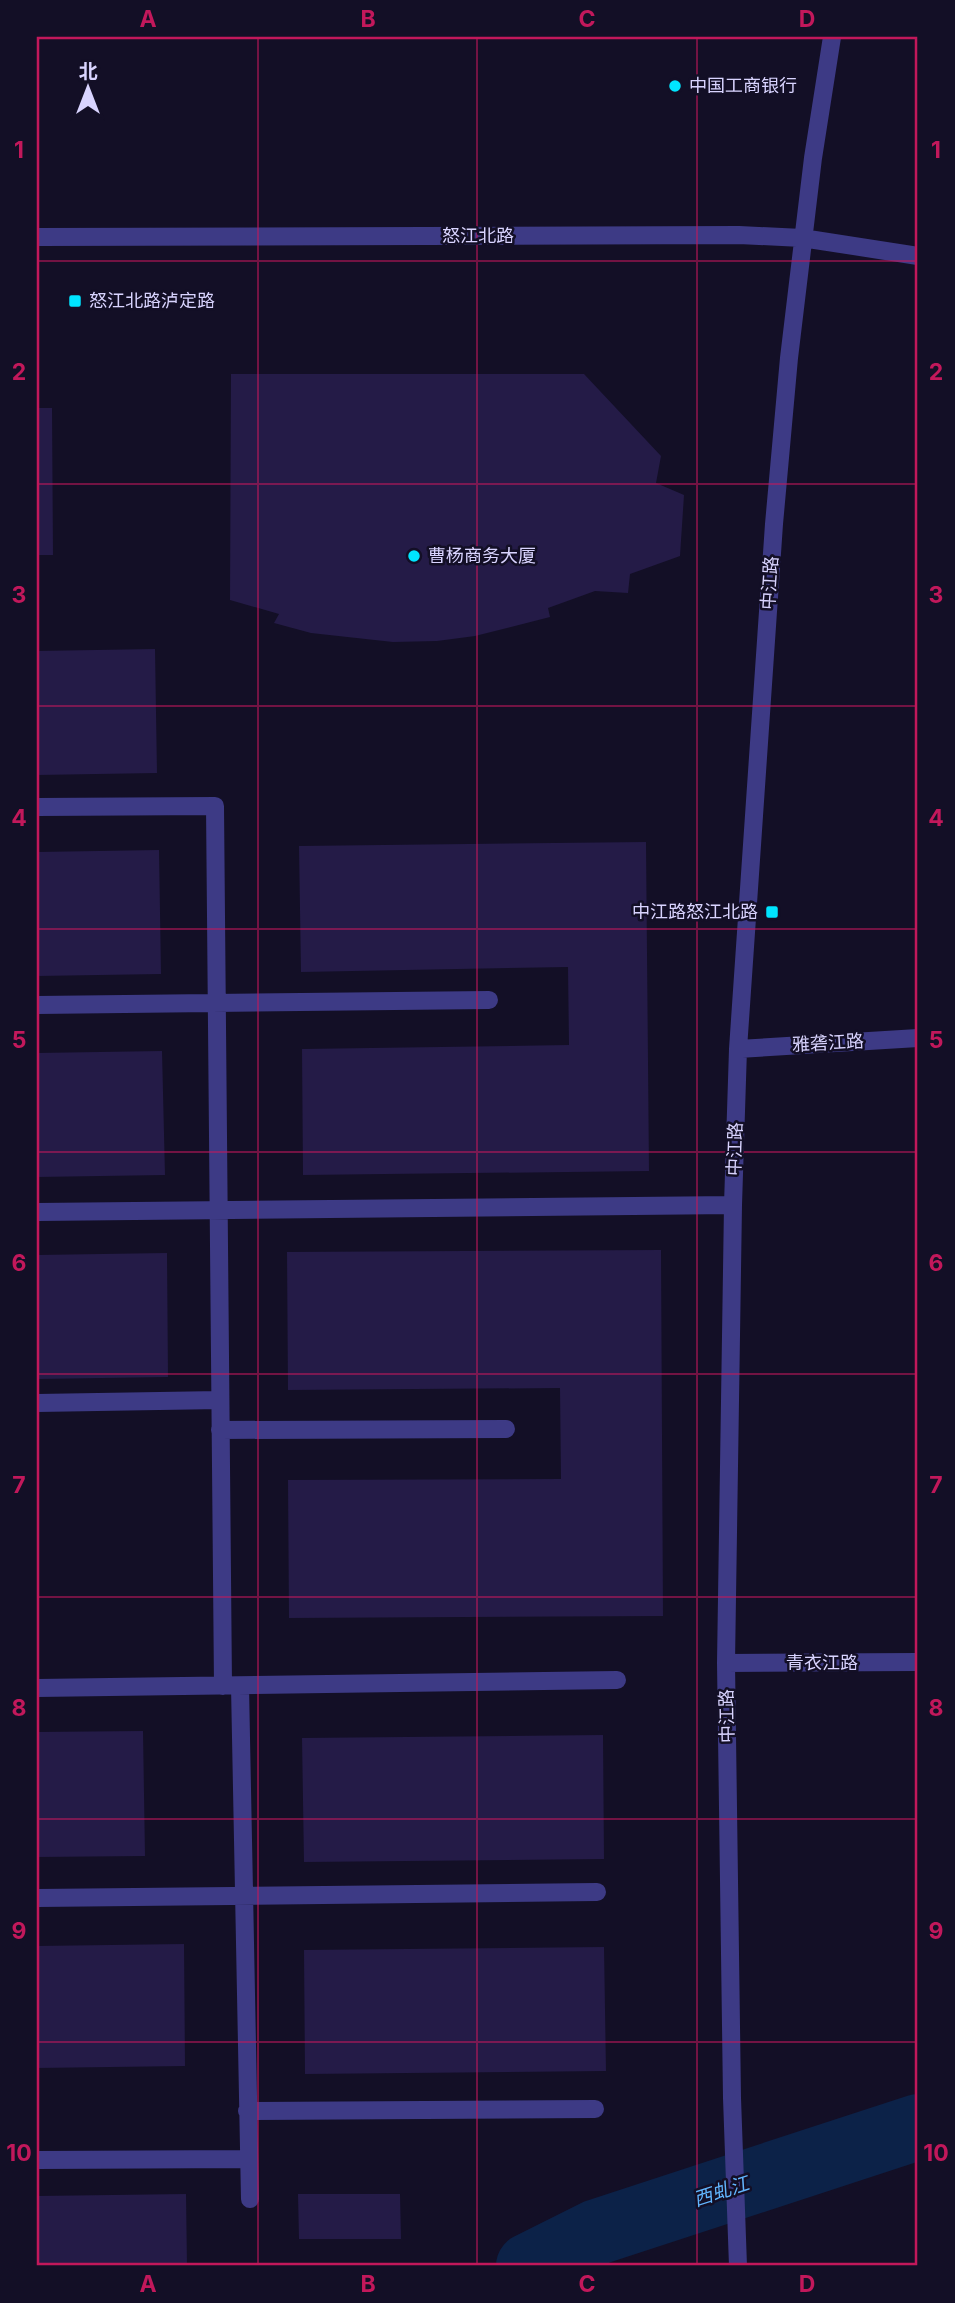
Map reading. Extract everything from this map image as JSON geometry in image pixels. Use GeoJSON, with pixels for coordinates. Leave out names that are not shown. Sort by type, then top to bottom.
{"type":"FeatureCollection","features":[{"type":"Feature","properties":{"kind":"street","name":"中江路"},"geometry":{"type":"LineString","coordinates":[[737,2266],[726,1663],[738,1049],[774,524],[802,238],[832,37]]}},
{"type":"Feature","properties":{"kind":"street","name":"怒江北路"},"geometry":{"type":"LineString","coordinates":[[37,237],[740,235],[802,238],[918,256]]}},
{"type":"Feature","properties":{"kind":"street"},"geometry":{"type":"LineString","coordinates":[[37,807],[215,806],[220,1430],[243,1896],[250,2199]]}},
{"type":"Feature","properties":{"kind":"street"},"geometry":{"type":"LineString","coordinates":[[37,1005],[489,1000]]}},
{"type":"Feature","properties":{"kind":"street","name":"雅砻江路"},"geometry":{"type":"LineString","coordinates":[[738,1049],[918,1038]]}},
{"type":"Feature","properties":{"kind":"street"},"geometry":{"type":"LineString","coordinates":[[37,1212],[733,1205]]}},
{"type":"Feature","properties":{"kind":"street"},"geometry":{"type":"LineString","coordinates":[[37,1403],[220,1400]]}},
{"type":"Feature","properties":{"kind":"street"},"geometry":{"type":"LineString","coordinates":[[220,1430],[506,1429]]}},
{"type":"Feature","properties":{"kind":"street","name":"青衣江路"},"geometry":{"type":"LineString","coordinates":[[726,1663],[918,1662]]}},
{"type":"Feature","properties":{"kind":"street"},"geometry":{"type":"LineString","coordinates":[[37,1688],[617,1680]]}},
{"type":"Feature","properties":{"kind":"street"},"geometry":{"type":"LineString","coordinates":[[37,1898],[597,1892]]}},
{"type":"Feature","properties":{"kind":"street"},"geometry":{"type":"LineString","coordinates":[[247,2111],[596,2109]]}},
{"type":"Feature","properties":{"kind":"street"},"geometry":{"type":"LineString","coordinates":[[37,2160],[248,2159]]}},
{"type":"Feature","properties":{"kind":"building"},"geometry":{"type":"Polygon","coordinates":[[[231,374],[584,374],[661,456],[656,483],[684,495],[680,556],[630,574],[628,593],[595,591],[548,608],[550,617],[475,636],[437,641],[393,642],[311,633],[274,623],[279,614],[230,600],[231,374]]]}},
{"type":"Feature","properties":{"kind":"building"},"geometry":{"type":"Polygon","coordinates":[[[37,408],[52,408],[53,555],[37,555],[37,408]]]}},
{"type":"Feature","properties":{"kind":"building"},"geometry":{"type":"Polygon","coordinates":[[[155,649],[157,773],[37,775],[37,651],[155,649]]]}},
{"type":"Feature","properties":{"kind":"building"},"geometry":{"type":"Polygon","coordinates":[[[646,842],[649,1171],[303,1175],[302,1049],[569,1045],[568,967],[301,972],[299,846],[646,842]]]}},
{"type":"Feature","properties":{"kind":"building"},"geometry":{"type":"Polygon","coordinates":[[[159,850],[161,974],[37,976],[37,852],[159,850]]]}},
{"type":"Feature","properties":{"kind":"building"},"geometry":{"type":"Polygon","coordinates":[[[162,1051],[165,1175],[37,1177],[37,1053],[162,1051]]]}},
{"type":"Feature","properties":{"kind":"building"},"geometry":{"type":"Polygon","coordinates":[[[661,1250],[663,1616],[289,1618],[288,1480],[561,1479],[560,1388],[288,1390],[287,1252],[661,1250]]]}},
{"type":"Feature","properties":{"kind":"building"},"geometry":{"type":"Polygon","coordinates":[[[167,1253],[168,1377],[37,1379],[37,1255],[167,1253]]]}},
{"type":"Feature","properties":{"kind":"building"},"geometry":{"type":"Polygon","coordinates":[[[143,1731],[145,1856],[37,1857],[37,1732],[143,1731]]]}},
{"type":"Feature","properties":{"kind":"building"},"geometry":{"type":"Polygon","coordinates":[[[603,1735],[604,1859],[304,1862],[302,1738],[603,1735]]]}},
{"type":"Feature","properties":{"kind":"building"},"geometry":{"type":"Polygon","coordinates":[[[184,1944],[185,2066],[37,2068],[37,1946],[184,1944]]]}},
{"type":"Feature","properties":{"kind":"building"},"geometry":{"type":"Polygon","coordinates":[[[604,1947],[606,2071],[305,2074],[304,1950],[604,1947]]]}},
{"type":"Feature","properties":{"kind":"building"},"geometry":{"type":"Polygon","coordinates":[[[186,2194],[187,2266],[37,2266],[37,2196],[186,2194]]]}},
{"type":"Feature","properties":{"kind":"building"},"geometry":{"type":"Polygon","coordinates":[[[298,2194],[400,2194],[401,2239],[299,2239],[298,2194]]]}},
{"type":"Feature","properties":{"kind":"waterway","name":"西虬江"},"geometry":{"type":"LineString","coordinates":[[529,2266],[597,2232],[918,2127]]}},
{"type":"Feature","properties":{"kind":"place","name":"中国工商银行"},"geometry":{"type":"Point","coordinates":[675,86]}},
{"type":"Feature","properties":{"kind":"place","name":"怒江北路泸定路"},"geometry":{"type":"Point","coordinates":[75,301]}},
{"type":"Feature","properties":{"kind":"place","name":"曹杨商务大厦"},"geometry":{"type":"Point","coordinates":[414,556]}},
{"type":"Feature","properties":{"kind":"place","name":"中江路怒江北路"},"geometry":{"type":"Point","coordinates":[772,912]}}]}
